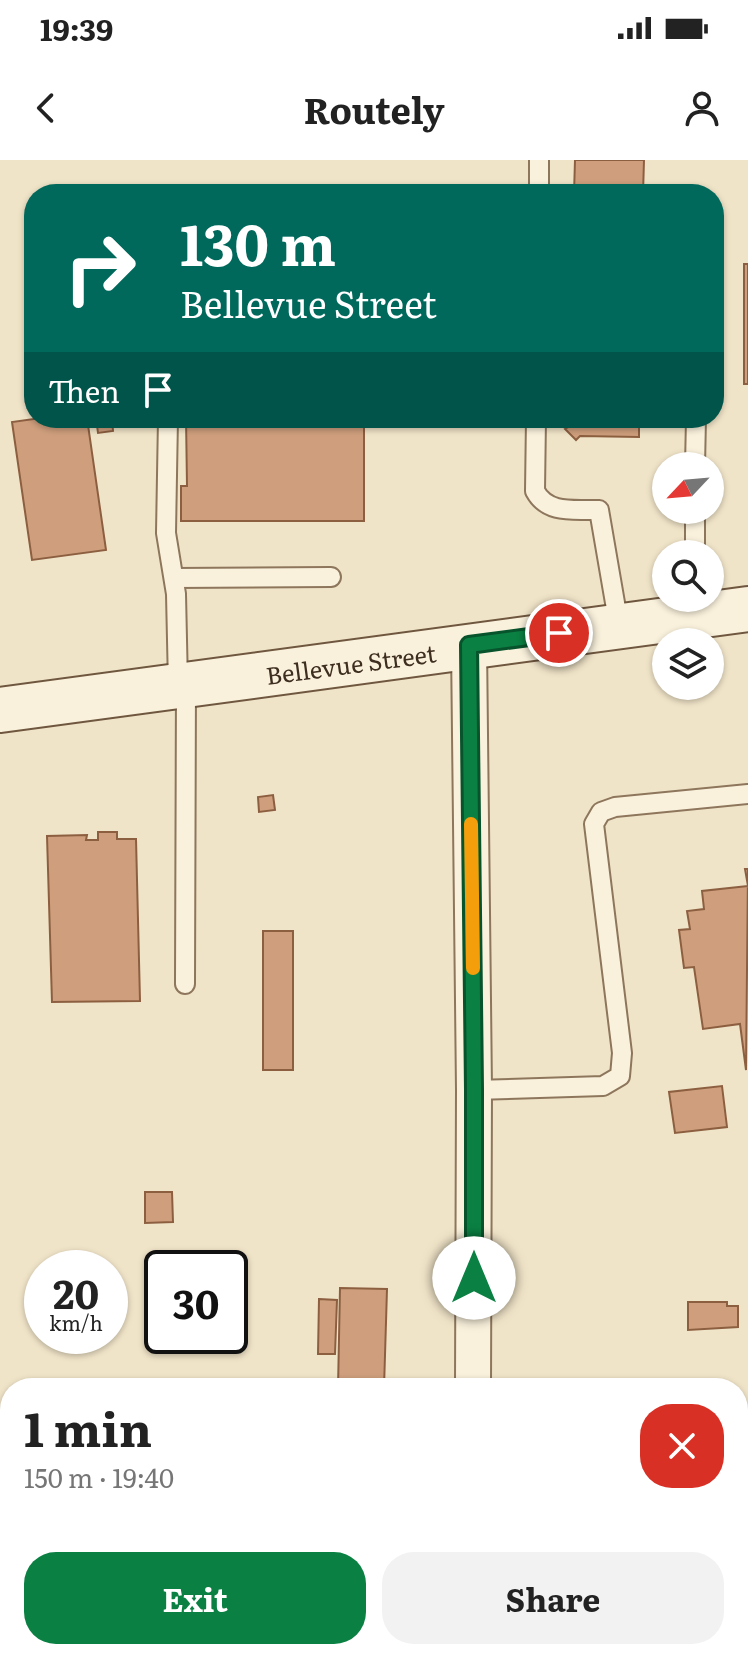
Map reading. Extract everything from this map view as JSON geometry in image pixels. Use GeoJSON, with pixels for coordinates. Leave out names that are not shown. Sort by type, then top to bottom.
{"type":"FeatureCollection","features":[{"type":"Feature","properties":{"kind":"street","name":"Bellevue Street"},"geometry":{"type":"LineString","coordinates":[[724,608],[748,609]]}},
{"type":"Feature","properties":{"kind":"street","name":"Bellevue Street"},"geometry":{"type":"LineString","coordinates":[[0,710],[619,626],[675,612]]}},
{"type":"Feature","properties":{"kind":"street"},"geometry":{"type":"LineString","coordinates":[[469,645],[474,1090],[473,1378]]}},
{"type":"Feature","properties":{"kind":"lane"},"geometry":{"type":"LineString","coordinates":[[539,160],[539,184]]}},
{"type":"Feature","properties":{"kind":"lane"},"geometry":{"type":"LineString","coordinates":[[168,428],[166,533],[174,578],[182,684],[185,984]]}},
{"type":"Feature","properties":{"kind":"lane"},"geometry":{"type":"LineString","coordinates":[[536,428],[535,491],[540,500],[558,509],[599,510],[619,626]]}},
{"type":"Feature","properties":{"kind":"lane"},"geometry":{"type":"LineString","coordinates":[[695,452],[696,428]]}},
{"type":"Feature","properties":{"kind":"lane"},"geometry":{"type":"LineString","coordinates":[[174,578],[331,577]]}},
{"type":"Feature","properties":{"kind":"lane"},"geometry":{"type":"LineString","coordinates":[[474,1090],[603,1086],[620,1076],[622,1053],[594,824],[601,812],[615,807],[748,794]]}},
{"type":"Feature","properties":{"kind":"building"},"geometry":{"type":"Polygon","coordinates":[[[575,160],[644,160],[643,184],[574,184],[575,160]]]}},
{"type":"Feature","properties":{"kind":"building"},"geometry":{"type":"Polygon","coordinates":[[[744,264],[748,264],[748,384],[744,384],[744,264]]]}},
{"type":"Feature","properties":{"kind":"building"},"geometry":{"type":"Polygon","coordinates":[[[24,420],[24,428],[88,428],[106,550],[32,560],[12,422],[24,420]]]}},
{"type":"Feature","properties":{"kind":"building"},"geometry":{"type":"Polygon","coordinates":[[[97,428],[113,428],[113,431],[98,433],[97,428]]]}},
{"type":"Feature","properties":{"kind":"building"},"geometry":{"type":"Polygon","coordinates":[[[186,428],[364,428],[364,521],[181,521],[181,486],[187,486],[186,428]]]}},
{"type":"Feature","properties":{"kind":"building"},"geometry":{"type":"Polygon","coordinates":[[[639,428],[639,437],[580,436],[576,440],[565,429],[639,428]]]}},
{"type":"Feature","properties":{"kind":"building"},"geometry":{"type":"Polygon","coordinates":[[[273,795],[275,810],[259,812],[258,797],[273,795]]]}},
{"type":"Feature","properties":{"kind":"building"},"geometry":{"type":"Polygon","coordinates":[[[98,832],[117,832],[117,839],[136,839],[140,1001],[52,1002],[47,836],[87,835],[86,840],[98,840],[98,832]]]}},
{"type":"Feature","properties":{"kind":"building"},"geometry":{"type":"Polygon","coordinates":[[[748,886],[746,1070],[740,1024],[703,1029],[694,967],[684,968],[679,930],[690,929],[687,911],[704,909],[702,891],[748,886]]]}},
{"type":"Feature","properties":{"kind":"building"},"geometry":{"type":"Polygon","coordinates":[[[263,931],[293,931],[293,1070],[263,1070],[263,931]]]}},
{"type":"Feature","properties":{"kind":"building"},"geometry":{"type":"Polygon","coordinates":[[[722,1086],[727,1127],[675,1133],[669,1092],[722,1086]]]}},
{"type":"Feature","properties":{"kind":"building"},"geometry":{"type":"Polygon","coordinates":[[[145,1192],[172,1192],[173,1222],[145,1223],[145,1192]]]}},
{"type":"Feature","properties":{"kind":"building"},"geometry":{"type":"Polygon","coordinates":[[[340,1288],[387,1289],[384,1378],[338,1378],[340,1288]]]}},
{"type":"Feature","properties":{"kind":"building"},"geometry":{"type":"Polygon","coordinates":[[[319,1299],[337,1300],[335,1354],[318,1354],[319,1299]]]}},
{"type":"Feature","properties":{"kind":"building"},"geometry":{"type":"Polygon","coordinates":[[[688,1302],[727,1302],[727,1306],[738,1306],[738,1327],[688,1330],[688,1302]]]}},
{"type":"Feature","properties":{"kind":"slow traffic"},"geometry":{"type":"LineString","coordinates":[[471,824],[473,968]]}},
{"type":"Feature","properties":{"kind":"route"},"geometry":{"type":"LineString","coordinates":[[474,1278],[469,645],[559,633]]}}]}
